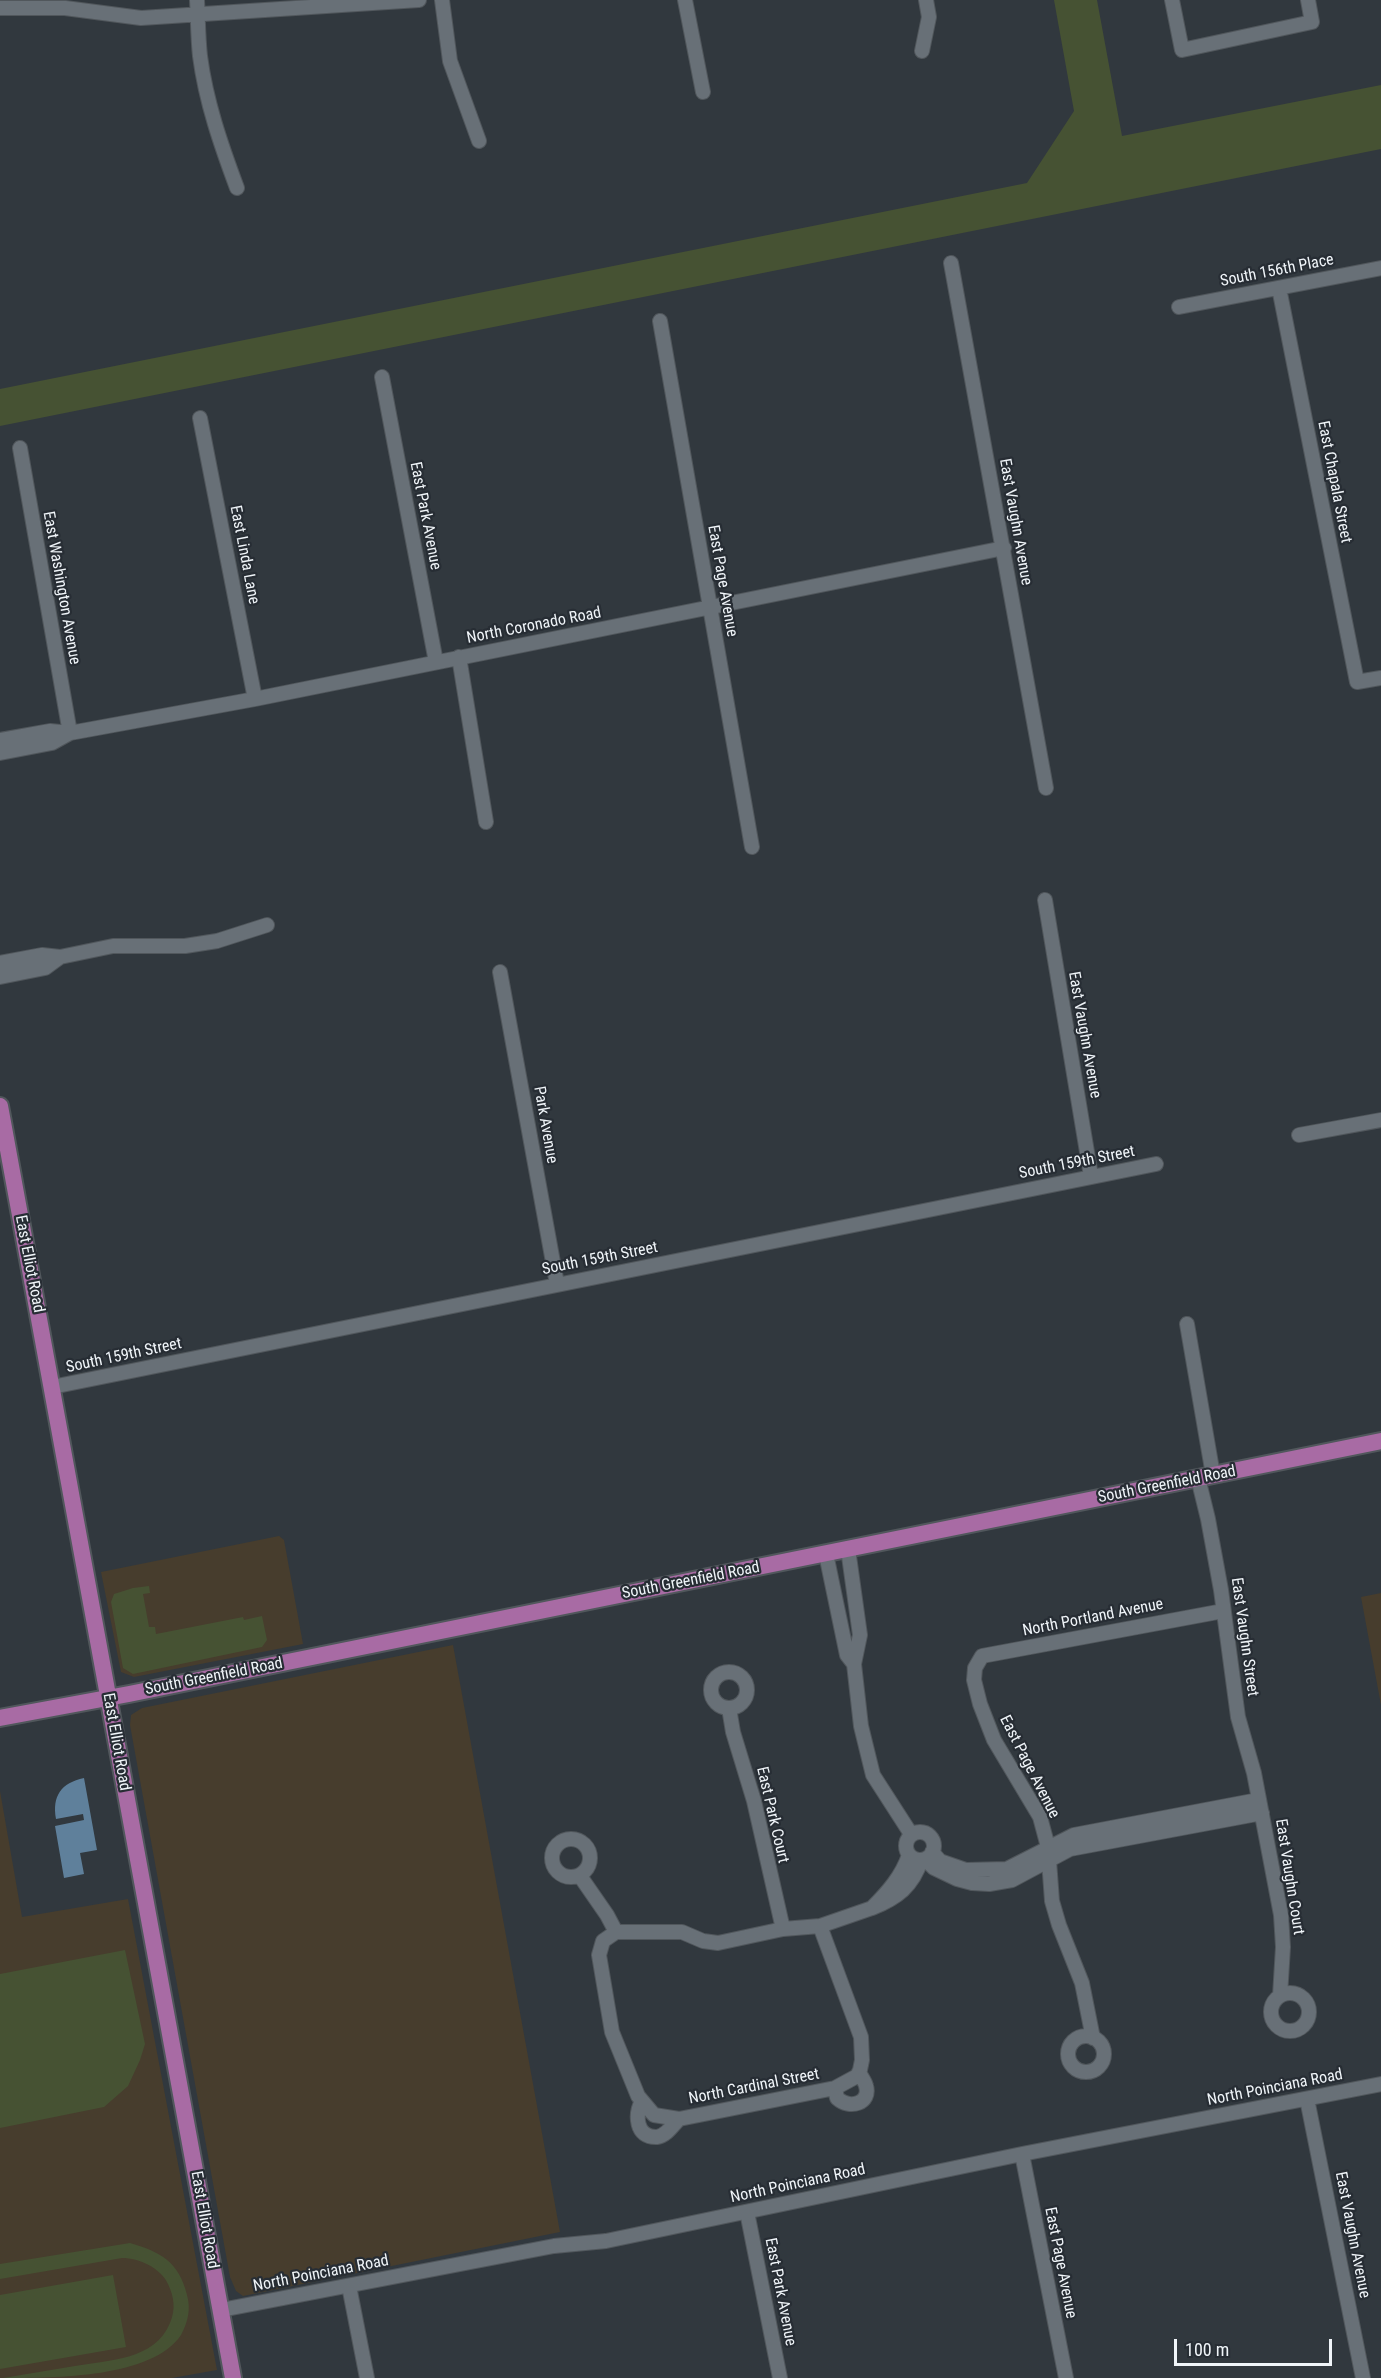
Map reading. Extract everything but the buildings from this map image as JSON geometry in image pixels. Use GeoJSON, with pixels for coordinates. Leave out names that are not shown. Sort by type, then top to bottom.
{"type":"FeatureCollection","features":[{"type":"Feature","properties":{"kind":"main road","name":"East Elliot Road"},"geometry":{"type":"LineString","coordinates":[[0,1106],[233,2378]]}},
{"type":"Feature","properties":{"kind":"main road","name":"South Greenfield Road"},"geometry":{"type":"LineString","coordinates":[[0,1718],[1381,1441]]}},
{"type":"Feature","properties":{"kind":"street"},"geometry":{"type":"LineString","coordinates":[[0,8],[65,8],[141,18],[197,7],[419,0]]}},
{"type":"Feature","properties":{"kind":"street"},"geometry":{"type":"LineString","coordinates":[[442,0],[450,60],[479,141]]}},
{"type":"Feature","properties":{"kind":"street"},"geometry":{"type":"LineString","coordinates":[[685,0],[703,92]]}},
{"type":"Feature","properties":{"kind":"street"},"geometry":{"type":"LineString","coordinates":[[922,51],[929,17],[926,0]]}},
{"type":"Feature","properties":{"kind":"street"},"geometry":{"type":"LineString","coordinates":[[1172,0],[1182,50],[1311,22],[1308,0]]}},
{"type":"Feature","properties":{"kind":"street"},"geometry":{"type":"LineString","coordinates":[[197,7],[200,56],[208,98],[219,140],[237,188]]}},
{"type":"Feature","properties":{"kind":"street","name":"East Vaughn Avenue"},"geometry":{"type":"LineString","coordinates":[[951,263],[1046,788]]}},
{"type":"Feature","properties":{"kind":"street","name":"South 156th Place"},"geometry":{"type":"LineString","coordinates":[[1179,307],[1381,268]]}},
{"type":"Feature","properties":{"kind":"street","name":"East Chapala Street"},"geometry":{"type":"LineString","coordinates":[[1279,288],[1357,682],[1381,678]]}},
{"type":"Feature","properties":{"kind":"street","name":"East Page Avenue"},"geometry":{"type":"LineString","coordinates":[[660,321],[752,847]]}},
{"type":"Feature","properties":{"kind":"street","name":"East Park Avenue"},"geometry":{"type":"LineString","coordinates":[[382,377],[436,662]]}},
{"type":"Feature","properties":{"kind":"street","name":"East Linda Lane"},"geometry":{"type":"LineString","coordinates":[[200,417],[255,699]]}},
{"type":"Feature","properties":{"kind":"street","name":"East Washington Avenue"},"geometry":{"type":"LineString","coordinates":[[20,448],[70,733]]}},
{"type":"Feature","properties":{"kind":"street","name":"North Coronado Road"},"geometry":{"type":"LineString","coordinates":[[0,740],[50,731],[70,733],[255,699],[1004,548]]}},
{"type":"Feature","properties":{"kind":"street"},"geometry":{"type":"LineString","coordinates":[[459,657],[486,822]]}},
{"type":"Feature","properties":{"kind":"street","name":"North Coronado Road"},"geometry":{"type":"LineString","coordinates":[[0,753],[52,743],[70,733]]}},
{"type":"Feature","properties":{"kind":"street","name":"East Vaughn Avenue"},"geometry":{"type":"LineString","coordinates":[[1045,900],[1091,1176]]}},
{"type":"Feature","properties":{"kind":"street"},"geometry":{"type":"LineString","coordinates":[[0,963],[42,955],[60,957],[113,946],[185,946],[217,941],[267,926]]}},
{"type":"Feature","properties":{"kind":"street"},"geometry":{"type":"LineString","coordinates":[[0,977],[45,968],[60,957]]}},
{"type":"Feature","properties":{"kind":"street","name":"Park Avenue"},"geometry":{"type":"LineString","coordinates":[[500,972],[557,1284]]}},
{"type":"Feature","properties":{"kind":"street"},"geometry":{"type":"LineString","coordinates":[[1299,1135],[1381,1120]]}},
{"type":"Feature","properties":{"kind":"street","name":"South 159th Street"},"geometry":{"type":"LineString","coordinates":[[51,1387],[1156,1164]]}},
{"type":"Feature","properties":{"kind":"street","name":"East Vaughn Street"},"geometry":{"type":"LineString","coordinates":[[1187,1324],[1209,1519],[1238,1717],[1254,1773],[1260,1806]]}},
{"type":"Feature","properties":{"kind":"street"},"geometry":{"type":"LineString","coordinates":[[848,1549],[860,1635],[854,1664],[861,1726],[873,1775],[911,1834]]}},
{"type":"Feature","properties":{"kind":"street"},"geometry":{"type":"LineString","coordinates":[[826,1554],[847,1655],[854,1664]]}},
{"type":"Feature","properties":{"kind":"street"},"geometry":{"type":"LineString","coordinates":[[838,1612],[857,1608]]}},
{"type":"Feature","properties":{"kind":"street","name":"North Portland Avenue"},"geometry":{"type":"LineString","coordinates":[[975,1668],[982,1656],[1223,1611]]}},
{"type":"Feature","properties":{"kind":"street","name":"East Page Avenue"},"geometry":{"type":"LineString","coordinates":[[975,1668],[974,1680],[980,1704],[994,1740],[1040,1817],[1052,1878],[1052,1900],[1059,1925],[1082,1983],[1093,2038]]}},
{"type":"Feature","properties":{"kind":"street","name":"East Park Court"},"geometry":{"type":"LineString","coordinates":[[729,1708],[733,1732],[754,1801],[783,1929]]}},
{"type":"Feature","properties":{"kind":"street"},"geometry":{"type":"LineString","coordinates":[[642,2101],[612,2032],[599,1954],[603,1941],[616,1932],[682,1932],[703,1941],[718,1943],[783,1929],[820,1926],[872,1908],[904,1870],[922,1856],[934,1843],[929,1835],[920,1831],[911,1834],[906,1846],[922,1856],[966,1870],[985,1871],[1007,1869],[1048,1855],[1074,1835],[1166,1824],[1260,1806]]}},
{"type":"Feature","properties":{"kind":"street","name":"East Vaughn Court"},"geometry":{"type":"LineString","coordinates":[[1260,1806],[1281,1916],[1283,1947],[1280,1996]]}},
{"type":"Feature","properties":{"kind":"street"},"geometry":{"type":"LineString","coordinates":[[580,1876],[616,1932]]}},
{"type":"Feature","properties":{"kind":"street"},"geometry":{"type":"LineString","coordinates":[[820,1926],[861,2037],[862,2060],[859,2074]]}},
{"type":"Feature","properties":{"kind":"street","name":"North Cardinal Street"},"geometry":{"type":"LineString","coordinates":[[679,2119],[665,2134],[658,2137],[641,2130],[637,2122],[637,2111],[642,2101],[654,2115],[679,2119],[836,2088],[859,2074],[867,2087],[862,2100],[853,2106],[844,2104],[837,2098],[836,2088]]}},
{"type":"Feature","properties":{"kind":"street","name":"North Poinciana Road"},"geometry":{"type":"LineString","coordinates":[[221,2310],[554,2246],[606,2241],[1022,2154],[1381,2084]]}},
{"type":"Feature","properties":{"kind":"street","name":"East Vaughn Avenue"},"geometry":{"type":"LineString","coordinates":[[1307,2099],[1364,2378]]}},
{"type":"Feature","properties":{"kind":"street","name":"East Page Avenue"},"geometry":{"type":"LineString","coordinates":[[1022,2154],[1066,2378]]}},
{"type":"Feature","properties":{"kind":"street","name":"East Park Avenue"},"geometry":{"type":"LineString","coordinates":[[747,2212],[780,2378]]}},
{"type":"Feature","properties":{"kind":"street"},"geometry":{"type":"LineString","coordinates":[[349,2286],[367,2378]]}},
{"type":"Feature","properties":{"kind":"shaded area"},"geometry":{"type":"Polygon","coordinates":[[[279,1536],[284,1540],[303,1644],[134,1677],[121,1672],[101,1572],[279,1536]]]}},
{"type":"Feature","properties":{"kind":"shaded area"},"geometry":{"type":"Polygon","coordinates":[[[1381,1593],[1381,1705],[1361,1597],[1381,1593]]]}},
{"type":"Feature","properties":{"kind":"shaded area"},"geometry":{"type":"Polygon","coordinates":[[[453,1645],[560,2232],[243,2296],[236,2291],[230,2277],[130,1725],[131,1715],[142,1708],[453,1645]]]}},
{"type":"Feature","properties":{"kind":"shaded area"},"geometry":{"type":"Polygon","coordinates":[[[0,1791],[22,1917],[128,1899],[217,2370],[172,2378],[0,2378],[0,1791]]]}},
{"type":"Feature","properties":{"kind":"green space"},"geometry":{"type":"Polygon","coordinates":[[[1054,0],[1097,0],[1122,136],[1381,85],[1381,149],[0,426],[0,389],[1027,183],[1074,111],[1054,0]]]}},
{"type":"Feature","properties":{"kind":"green space"},"geometry":{"type":"Polygon","coordinates":[[[149,1586],[150,1593],[143,1594],[149,1627],[155,1627],[156,1634],[243,1617],[244,1620],[262,1616],[267,1640],[262,1647],[133,1674],[123,1668],[111,1602],[114,1594],[149,1586]]]}},
{"type":"Feature","properties":{"kind":"green space"},"geometry":{"type":"Polygon","coordinates":[[[125,1950],[145,2044],[128,2086],[104,2107],[0,2128],[0,1974],[125,1950]]]}},
{"type":"Feature","properties":{"kind":"green space"},"geometry":{"type":"Polygon","coordinates":[[[130,2243],[160,2255],[174,2266],[179,2274],[189,2305],[187,2320],[181,2335],[167,2349],[148,2360],[126,2368],[75,2376],[3,2378],[116,2360],[142,2351],[163,2335],[173,2313],[172,2294],[165,2278],[142,2262],[122,2258],[0,2279],[0,2264],[130,2243]]]}},
{"type":"Feature","properties":{"kind":"green space"},"geometry":{"type":"Polygon","coordinates":[[[113,2275],[126,2347],[0,2369],[0,2295],[113,2275]]]}},
{"type":"Feature","properties":{"kind":"water"},"geometry":{"type":"Polygon","coordinates":[[[84,1778],[97,1850],[80,1853],[84,1874],[64,1878],[55,1826],[84,1820],[83,1814],[56,1819],[55,1804],[64,1787],[84,1778]]]}}]}
